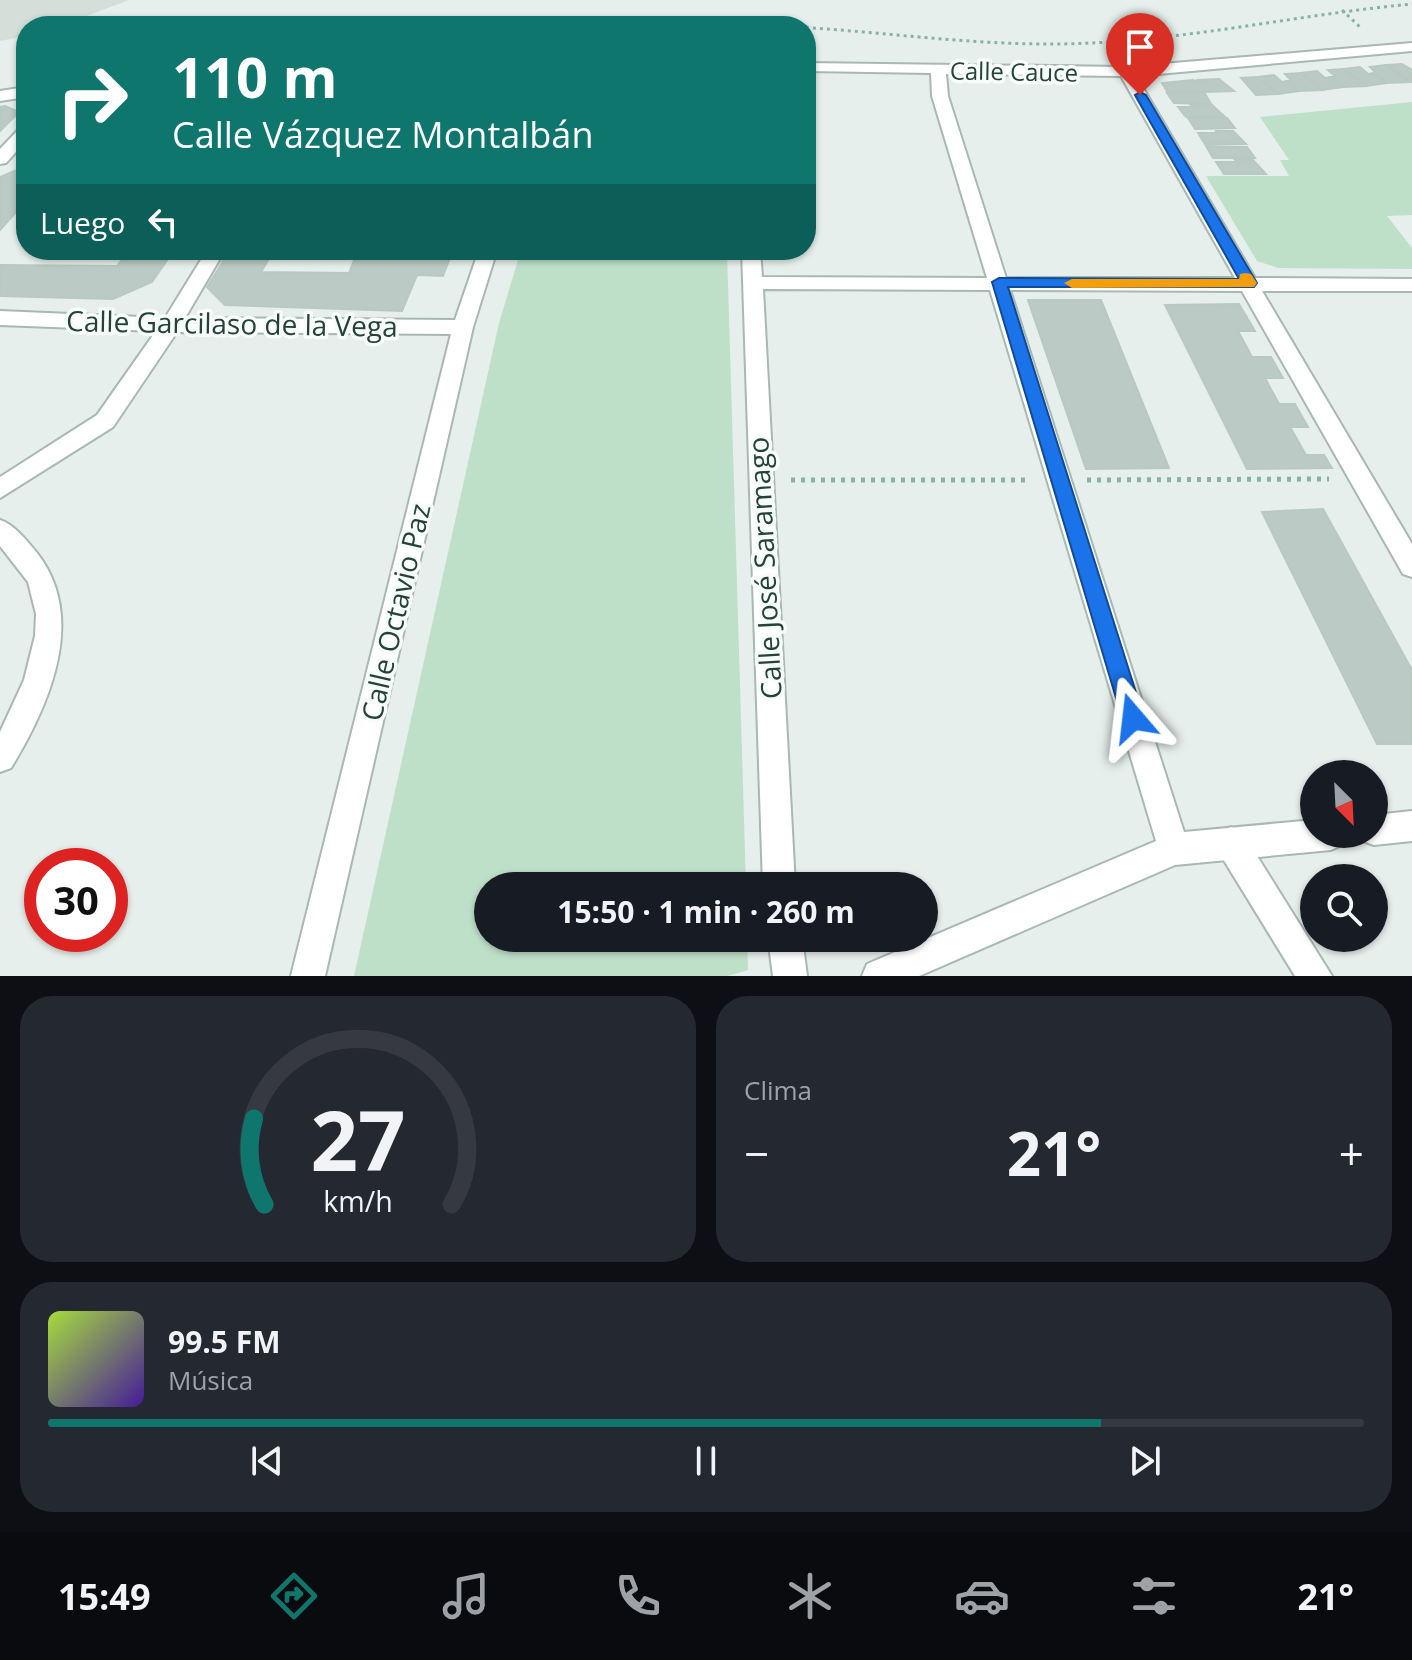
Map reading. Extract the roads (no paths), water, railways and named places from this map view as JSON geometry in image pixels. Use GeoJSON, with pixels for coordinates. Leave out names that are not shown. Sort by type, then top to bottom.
{"type":"FeatureCollection","features":[{"type":"Feature","properties":{"kind":"street","name":"Calle Cauce"},"geometry":{"type":"LineString","coordinates":[[816,67],[1126,72],[1412,47]]}},
{"type":"Feature","properties":{"kind":"street"},"geometry":{"type":"LineString","coordinates":[[938,70],[940,96],[1174,849]]}},
{"type":"Feature","properties":{"kind":"street"},"geometry":{"type":"LineString","coordinates":[[1126,72],[1412,567]]}},
{"type":"Feature","properties":{"kind":"street"},"geometry":{"type":"LineString","coordinates":[[0,489],[105,421],[171,325],[210,260]]}},
{"type":"Feature","properties":{"kind":"street","name":"Calle Octavio Paz"},"geometry":{"type":"LineString","coordinates":[[308,976],[463,327],[485,260]]}},
{"type":"Feature","properties":{"kind":"street","name":"Calle José Saramago"},"geometry":{"type":"LineString","coordinates":[[751,260],[778,872]]}},
{"type":"Feature","properties":{"kind":"street"},"geometry":{"type":"LineString","coordinates":[[751,283],[1412,285]]}},
{"type":"Feature","properties":{"kind":"street","name":"Calle Garcilaso de la Vega"},"geometry":{"type":"LineString","coordinates":[[0,318],[171,325],[463,327]]}},
{"type":"Feature","properties":{"kind":"street"},"geometry":{"type":"LineString","coordinates":[[0,530],[22,552],[46,593],[49,629],[37,684],[10,744],[0,758]]}},
{"type":"Feature","properties":{"kind":"street"},"geometry":{"type":"LineString","coordinates":[[1388,829],[1412,826]]}},
{"type":"Feature","properties":{"kind":"street"},"geometry":{"type":"LineString","coordinates":[[879,976],[1174,849],[1300,837]]}},
{"type":"Feature","properties":{"kind":"street"},"geometry":{"type":"LineString","coordinates":[[1231,843],[1315,976]]}},
{"type":"Feature","properties":{"kind":"street"},"geometry":{"type":"LineString","coordinates":[[787,952],[790,976]]}}]}
